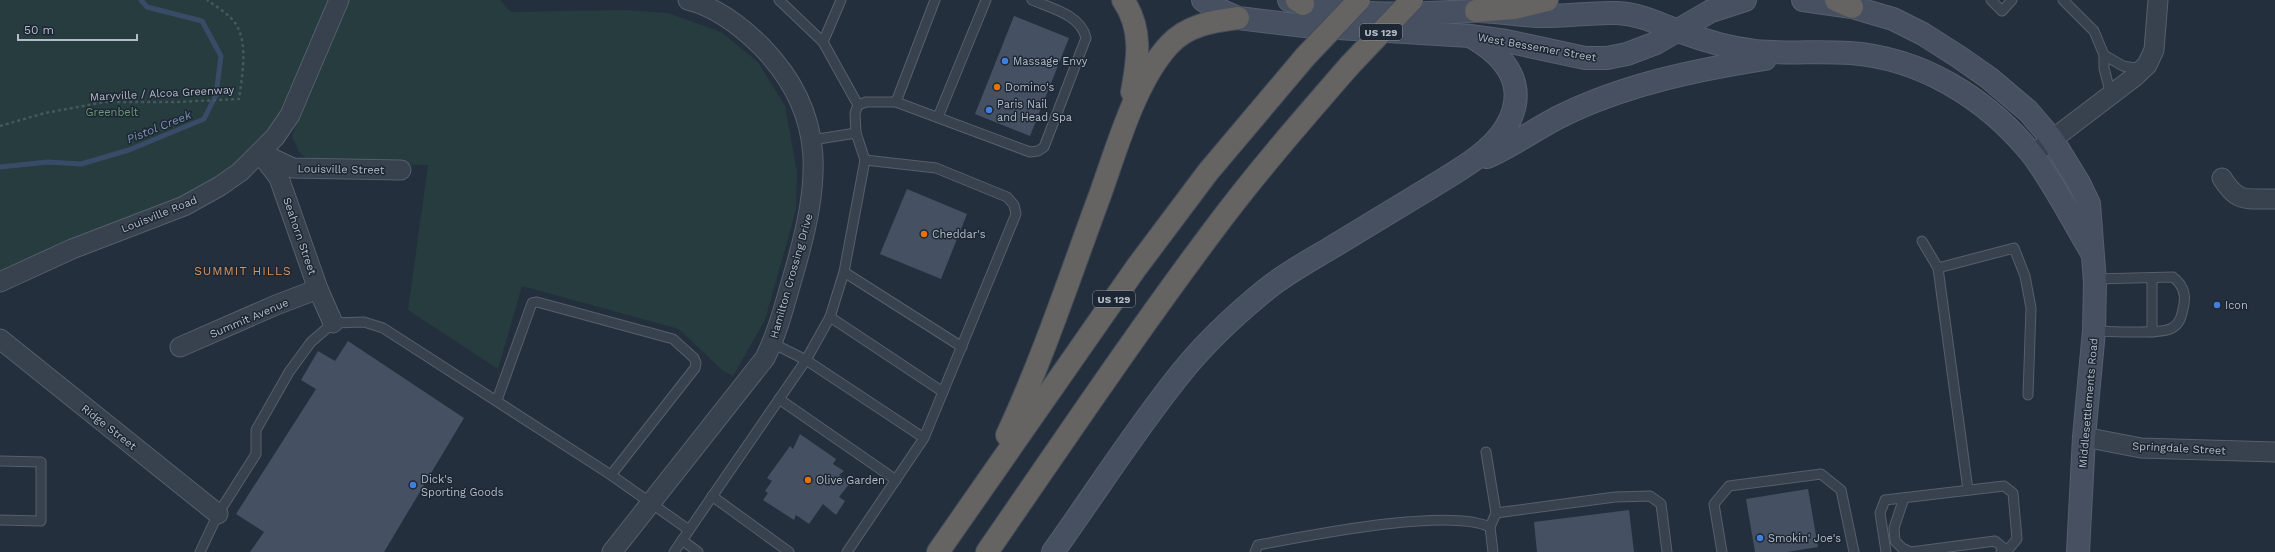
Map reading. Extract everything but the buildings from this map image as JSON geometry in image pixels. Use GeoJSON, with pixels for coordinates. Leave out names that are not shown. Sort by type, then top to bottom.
{"type":"FeatureCollection","features":[{"type":"Feature","properties":{"kind":"highway"},"geometry":{"type":"LineString","coordinates":[[1123,0],[1136,28],[1138,47],[1129,113]]}},
{"type":"Feature","properties":{"kind":"highway","name":"US 129"},"geometry":{"type":"LineString","coordinates":[[938,552],[1140,262],[1208,172],[1305,57],[1359,0]]}},
{"type":"Feature","properties":{"kind":"highway","name":"US 129"},"geometry":{"type":"LineString","coordinates":[[987,552],[1166,294],[1208,237],[1290,134],[1350,65],[1412,0]]}},
{"type":"Feature","properties":{"kind":"highway"},"geometry":{"type":"LineString","coordinates":[[1476,11],[1514,8],[1547,0]]}},
{"type":"Feature","properties":{"kind":"highway"},"geometry":{"type":"LineString","coordinates":[[980,491],[1039,363],[1129,113],[1156,61],[1170,43],[1186,32],[1201,25],[1238,18]]}},
{"type":"Feature","properties":{"kind":"main road","name":"West Bessemer Street"},"geometry":{"type":"LineString","coordinates":[[1203,0],[1213,7],[1238,18],[1305,26],[1470,36],[1506,40],[1585,58],[1607,58],[1627,54],[1678,31],[1711,11],[1745,0]]}},
{"type":"Feature","properties":{"kind":"main road"},"geometry":{"type":"LineString","coordinates":[[1803,0],[1844,3],[1893,20],[1923,34],[1959,57],[2012,96],[2028,111],[2052,139]]}},
{"type":"Feature","properties":{"kind":"main road"},"geometry":{"type":"LineString","coordinates":[[1296,1],[1346,12],[1382,15],[1476,11],[1537,16],[1617,13],[1636,15],[1714,44],[1744,50],[1804,53],[1851,53],[1896,61],[1920,69],[1978,101],[1999,120],[2032,155]]}},
{"type":"Feature","properties":{"kind":"main road"},"geometry":{"type":"LineString","coordinates":[[1462,168],[1488,147],[1501,134],[1511,116],[1515,95],[1509,70],[1500,57],[1489,47],[1470,36]]}},
{"type":"Feature","properties":{"kind":"main road"},"geometry":{"type":"LineString","coordinates":[[1053,552],[1181,372],[1231,319],[1265,290],[1303,264],[1462,168],[1494,154],[1559,117],[1618,94],[1675,76],[1710,67],[1804,53]]}},
{"type":"Feature","properties":{"kind":"main road","name":"Middlesettlements Road"},"geometry":{"type":"LineString","coordinates":[[2052,139],[2079,183],[2089,204],[2095,279],[2094,331],[2084,437],[2078,552]]}},
{"type":"Feature","properties":{"kind":"main road","name":"Middlesettlements Road"},"geometry":{"type":"LineString","coordinates":[[2032,155],[2092,253]]}},
{"type":"Feature","properties":{"kind":"street","name":"Louisville Road"},"geometry":{"type":"LineString","coordinates":[[0,282],[100,238],[184,206],[220,186],[260,153],[275,137],[290,115],[339,0]]}},
{"type":"Feature","properties":{"kind":"street"},"geometry":{"type":"LineString","coordinates":[[2032,155],[2111,95],[2142,69],[2154,50],[2158,0]]}},
{"type":"Feature","properties":{"kind":"street","name":"Hamilton Crossing Drive"},"geometry":{"type":"LineString","coordinates":[[612,552],[733,401],[765,358],[772,343],[806,230],[812,198],[812,140],[806,116],[798,96],[785,74],[772,57],[736,24],[701,2]]}},
{"type":"Feature","properties":{"kind":"street","name":"Louisville Street"},"geometry":{"type":"LineString","coordinates":[[260,153],[293,168],[400,170]]}},
{"type":"Feature","properties":{"kind":"street","name":"Seahorn Street"},"geometry":{"type":"LineString","coordinates":[[260,153],[279,178],[318,289],[333,323]]}},
{"type":"Feature","properties":{"kind":"street"},"geometry":{"type":"LineString","coordinates":[[2222,178],[2231,193],[2241,198],[2275,200]]}},
{"type":"Feature","properties":{"kind":"street","name":"Summit Avenue"},"geometry":{"type":"LineString","coordinates":[[180,347],[276,305],[318,289]]}},
{"type":"Feature","properties":{"kind":"street","name":"Ridge Street"},"geometry":{"type":"LineString","coordinates":[[0,339],[218,514]]}},
{"type":"Feature","properties":{"kind":"street","name":"Springdale Street"},"geometry":{"type":"LineString","coordinates":[[2084,437],[2141,448],[2275,452]]}},
{"type":"Feature","properties":{"kind":"lane"},"geometry":{"type":"LineString","coordinates":[[779,0],[823,42],[858,105]]}},
{"type":"Feature","properties":{"kind":"lane"},"geometry":{"type":"LineString","coordinates":[[823,42],[840,0]]}},
{"type":"Feature","properties":{"kind":"lane"},"geometry":{"type":"LineString","coordinates":[[896,102],[935,0]]}},
{"type":"Feature","properties":{"kind":"lane"},"geometry":{"type":"LineString","coordinates":[[938,117],[986,0]]}},
{"type":"Feature","properties":{"kind":"lane"},"geometry":{"type":"LineString","coordinates":[[674,552],[806,360],[830,317],[844,272],[865,160],[856,133],[855,113],[858,105],[866,102],[896,102],[1030,152],[1044,147],[1086,38],[1084,30],[1070,16],[1032,0]]}},
{"type":"Feature","properties":{"kind":"lane"},"geometry":{"type":"LineString","coordinates":[[1991,0],[2002,11],[2012,0]]}},
{"type":"Feature","properties":{"kind":"lane"},"geometry":{"type":"LineString","coordinates":[[2063,0],[2094,31],[2104,55],[2104,68],[2111,95]]}},
{"type":"Feature","properties":{"kind":"lane"},"geometry":{"type":"LineString","coordinates":[[2104,55],[2123,66],[2142,69]]}},
{"type":"Feature","properties":{"kind":"lane"},"geometry":{"type":"LineString","coordinates":[[812,140],[856,133]]}},
{"type":"Feature","properties":{"kind":"lane"},"geometry":{"type":"LineString","coordinates":[[847,552],[924,438],[1016,214],[1014,205],[1007,197],[936,168],[865,160]]}},
{"type":"Feature","properties":{"kind":"lane"},"geometry":{"type":"LineString","coordinates":[[1922,241],[1938,268],[1968,490]]}},
{"type":"Feature","properties":{"kind":"lane"},"geometry":{"type":"LineString","coordinates":[[1938,268],[2014,248],[2025,276],[2031,308],[2028,395]]}},
{"type":"Feature","properties":{"kind":"lane"},"geometry":{"type":"LineString","coordinates":[[844,272],[962,347]]}},
{"type":"Feature","properties":{"kind":"lane"},"geometry":{"type":"LineString","coordinates":[[2094,331],[2152,332],[2171,329],[2181,320],[2184,301],[2183,290],[2179,282],[2173,277],[2095,279]]}},
{"type":"Feature","properties":{"kind":"lane"},"geometry":{"type":"LineString","coordinates":[[2152,278],[2152,332]]}},
{"type":"Feature","properties":{"kind":"lane"},"geometry":{"type":"LineString","coordinates":[[497,400],[532,303],[537,302],[673,339],[694,358],[696,364],[695,368],[611,475]]}},
{"type":"Feature","properties":{"kind":"lane"},"geometry":{"type":"LineString","coordinates":[[830,317],[943,392]]}},
{"type":"Feature","properties":{"kind":"lane"},"geometry":{"type":"LineString","coordinates":[[200,552],[218,514],[256,454],[256,430],[289,372],[311,342],[333,323],[364,322],[382,328],[497,400],[611,475],[650,504],[689,530]]}},
{"type":"Feature","properties":{"kind":"lane"},"geometry":{"type":"LineString","coordinates":[[772,343],[806,360],[924,438]]}},
{"type":"Feature","properties":{"kind":"lane"},"geometry":{"type":"LineString","coordinates":[[780,399],[896,480]]}},
{"type":"Feature","properties":{"kind":"lane"},"geometry":{"type":"LineString","coordinates":[[1486,452],[1496,514],[1490,527],[1493,552]]}},
{"type":"Feature","properties":{"kind":"lane"},"geometry":{"type":"LineString","coordinates":[[0,461],[41,462],[40,522],[0,520]]}},
{"type":"Feature","properties":{"kind":"lane"},"geometry":{"type":"LineString","coordinates":[[1722,552],[1714,504],[1729,486],[1821,474],[1841,490],[1854,552]]}},
{"type":"Feature","properties":{"kind":"lane"},"geometry":{"type":"LineString","coordinates":[[1886,552],[1880,513],[1885,500],[2004,486],[2013,493],[2017,539],[2004,551],[1995,541],[1911,552],[1902,548],[1895,541],[1894,528],[1904,498]]}},
{"type":"Feature","properties":{"kind":"lane"},"geometry":{"type":"LineString","coordinates":[[712,496],[789,552]]}},
{"type":"Feature","properties":{"kind":"lane"},"geometry":{"type":"LineString","coordinates":[[1496,514],[1615,497],[1650,496],[1661,504],[1667,552]]}},
{"type":"Feature","properties":{"kind":"lane"},"geometry":{"type":"LineString","coordinates":[[1255,552],[1258,545],[1314,534],[1421,521],[1478,522],[1490,527]]}},
{"type":"Feature","properties":{"kind":"lane"},"geometry":{"type":"LineString","coordinates":[[682,540],[698,552]]}},
{"type":"Feature","properties":{"kind":"path","name":"Maryville / Alcoa Greenway"},"geometry":{"type":"LineString","coordinates":[[0,126],[45,113],[105,102],[239,99],[243,72],[243,50],[237,26],[226,13],[207,0]]}},
{"type":"Feature","properties":{"kind":"green space","name":"Greenbelt"},"geometry":{"type":"Polygon","coordinates":[[[0,0],[336,0],[285,122],[200,198],[0,275],[0,0]]]}},
{"type":"Feature","properties":{"kind":"green space"},"geometry":{"type":"Polygon","coordinates":[[[346,0],[500,0],[511,12],[624,10],[668,13],[721,32],[758,62],[785,106],[797,172],[796,210],[765,320],[733,376],[723,371],[679,329],[522,286],[498,369],[408,310],[428,165],[312,163],[299,152],[292,136],[346,0]]]}},
{"type":"Feature","properties":{"kind":"waterway","name":"Pistol Creek"},"geometry":{"type":"LineString","coordinates":[[0,167],[48,162],[81,164],[129,150],[204,119],[216,95],[221,56],[202,21],[147,7],[141,0]]}},
{"type":"Feature","properties":{"kind":"place","name":"Massage Envy"},"geometry":{"type":"Point","coordinates":[1005,61]}},
{"type":"Feature","properties":{"kind":"place","name":"Domino's"},"geometry":{"type":"Point","coordinates":[997,87]}},
{"type":"Feature","properties":{"kind":"place","name":"Paris Nail and Head Spa"},"geometry":{"type":"Point","coordinates":[989,110]}},
{"type":"Feature","properties":{"kind":"place","name":"Cheddar's"},"geometry":{"type":"Point","coordinates":[924,234]}},
{"type":"Feature","properties":{"kind":"place","name":"Icon"},"geometry":{"type":"Point","coordinates":[2217,305]}},
{"type":"Feature","properties":{"kind":"place","name":"Olive Garden"},"geometry":{"type":"Point","coordinates":[808,480]}},
{"type":"Feature","properties":{"kind":"place","name":"Dick's Sporting Goods"},"geometry":{"type":"Point","coordinates":[413,485]}},
{"type":"Feature","properties":{"kind":"place","name":"Smokin' Joe's"},"geometry":{"type":"Point","coordinates":[1760,538]}},
{"type":"Feature","properties":{"kind":"district","name":"SUMMIT HILLS"},"geometry":{"type":"Point","coordinates":[243,271]}}]}
